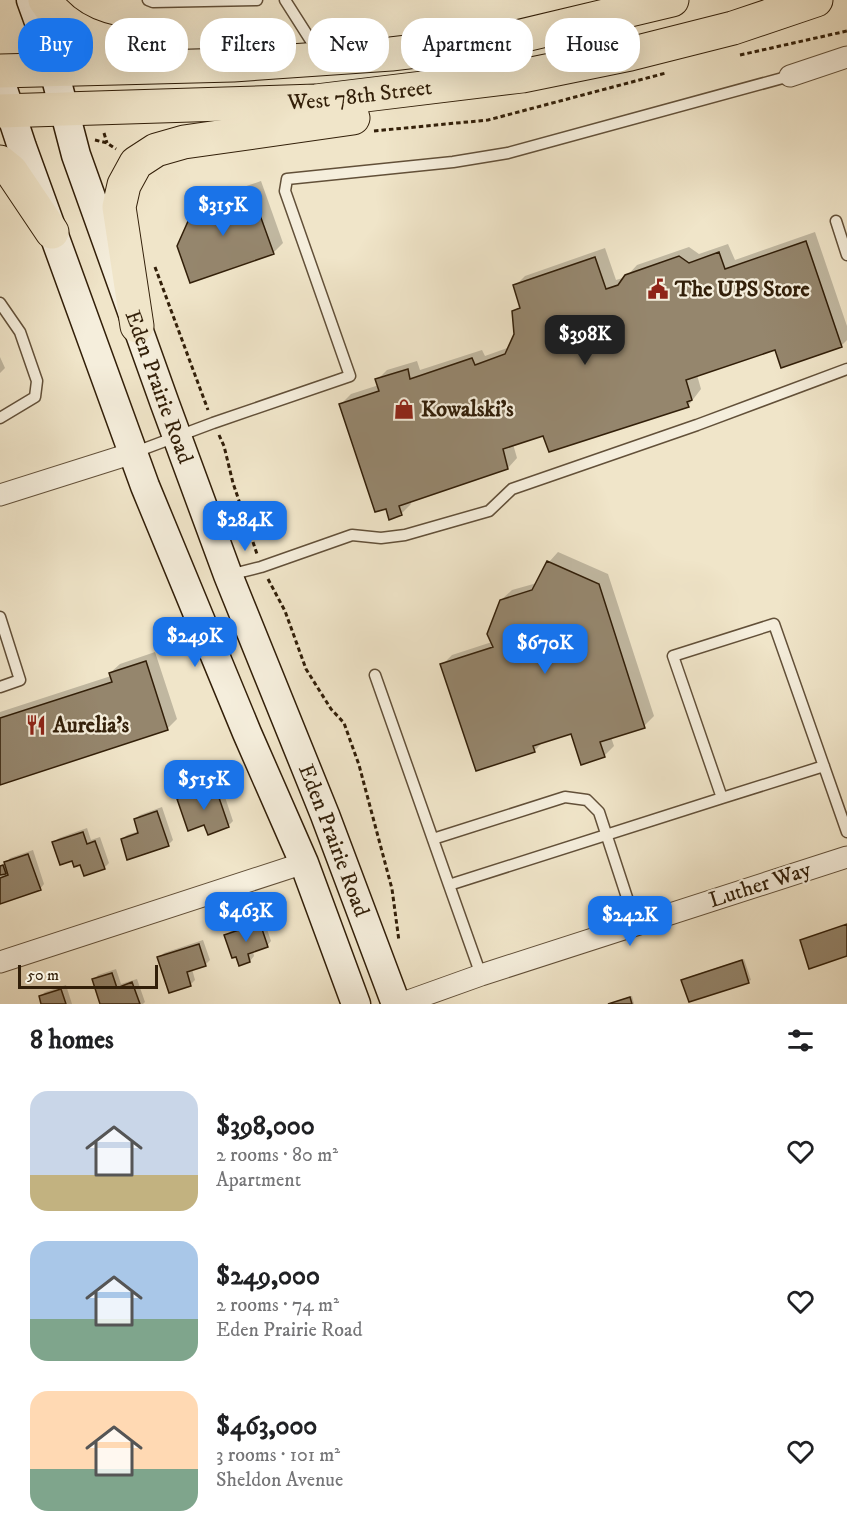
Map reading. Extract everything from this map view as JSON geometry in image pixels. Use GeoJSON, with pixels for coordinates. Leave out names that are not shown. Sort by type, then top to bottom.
{"type":"FeatureCollection","features":[{"type":"Feature","properties":{"kind":"main road","name":"Eden Prairie Road"},"geometry":{"type":"LineString","coordinates":[[31,0],[38,18]]}},
{"type":"Feature","properties":{"kind":"main road"},"geometry":{"type":"LineString","coordinates":[[45,0],[62,20],[83,34],[107,42],[196,51],[308,52]]}},
{"type":"Feature","properties":{"kind":"main road"},"geometry":{"type":"LineString","coordinates":[[389,40],[597,4],[636,0]]}},
{"type":"Feature","properties":{"kind":"main road","name":"West 78th Street"},"geometry":{"type":"LineString","coordinates":[[389,54],[500,41],[672,0]]}},
{"type":"Feature","properties":{"kind":"main road","name":"West 78th Street"},"geometry":{"type":"LineString","coordinates":[[640,51],[733,28],[816,0]]}},
{"type":"Feature","properties":{"kind":"main road","name":"West 78th Street"},"geometry":{"type":"LineString","coordinates":[[93,68],[233,65],[308,53]]}},
{"type":"Feature","properties":{"kind":"main road","name":"West 78th Street"},"geometry":{"type":"LineString","coordinates":[[0,71],[18,70]]}},
{"type":"Feature","properties":{"kind":"main road","name":"West 78th Street"},"geometry":{"type":"LineString","coordinates":[[5,111],[316,101],[545,71]]}},
{"type":"Feature","properties":{"kind":"main road","name":"Eden Prairie Road"},"geometry":{"type":"LineString","coordinates":[[53,72],[76,155],[228,575],[398,1004]]}},
{"type":"Feature","properties":{"kind":"main road"},"geometry":{"type":"LineString","coordinates":[[137,326],[119,207],[124,185],[136,163],[156,150],[184,142],[473,100],[569,72]]}},
{"type":"Feature","properties":{"kind":"main road","name":"Eden Prairie Road"},"geometry":{"type":"LineString","coordinates":[[0,80],[5,111],[133,453],[247,733],[304,863],[356,1004]]}},
{"type":"Feature","properties":{"kind":"main road"},"geometry":{"type":"LineString","coordinates":[[0,162],[11,171],[52,232]]}},
{"type":"Feature","properties":{"kind":"street"},"geometry":{"type":"LineString","coordinates":[[790,76],[847,57]]}},
{"type":"Feature","properties":{"kind":"street"},"geometry":{"type":"LineString","coordinates":[[0,495],[133,453]]}},
{"type":"Feature","properties":{"kind":"street","name":"Luther Way"},"geometry":{"type":"LineString","coordinates":[[398,1004],[480,975],[847,857]]}},
{"type":"Feature","properties":{"kind":"street"},"geometry":{"type":"LineString","coordinates":[[0,962],[304,863]]}},
{"type":"Feature","properties":{"kind":"lane"},"geometry":{"type":"LineString","coordinates":[[148,0],[153,2],[257,0]]}},
{"type":"Feature","properties":{"kind":"lane"},"geometry":{"type":"LineString","coordinates":[[285,0],[308,40]]}},
{"type":"Feature","properties":{"kind":"lane"},"geometry":{"type":"LineString","coordinates":[[133,453],[350,376],[285,191],[287,179],[453,162],[508,153],[790,76]]}},
{"type":"Feature","properties":{"kind":"lane"},"geometry":{"type":"LineString","coordinates":[[836,221],[847,255]]}},
{"type":"Feature","properties":{"kind":"lane"},"geometry":{"type":"LineString","coordinates":[[0,303],[20,332],[37,381],[35,397],[0,418]]}},
{"type":"Feature","properties":{"kind":"lane"},"geometry":{"type":"LineString","coordinates":[[228,575],[261,567],[351,535],[381,538],[405,535],[489,511],[512,489],[676,433],[847,369]]}},
{"type":"Feature","properties":{"kind":"lane"},"geometry":{"type":"LineString","coordinates":[[0,617],[20,680],[0,687]]}},
{"type":"Feature","properties":{"kind":"lane"},"geometry":{"type":"LineString","coordinates":[[722,798],[673,656],[774,624],[847,832]]}},
{"type":"Feature","properties":{"kind":"lane"},"geometry":{"type":"LineString","coordinates":[[375,675],[480,975]]}},
{"type":"Feature","properties":{"kind":"lane"},"geometry":{"type":"LineString","coordinates":[[449,885],[824,766]]}},
{"type":"Feature","properties":{"kind":"lane"},"geometry":{"type":"LineString","coordinates":[[433,839],[565,796],[587,800],[599,812],[636,925]]}},
{"type":"Feature","properties":{"kind":"path"},"geometry":{"type":"LineString","coordinates":[[152,257],[213,423],[224,446],[233,483],[261,567],[285,611],[306,669],[331,709],[344,723],[348,734],[359,765],[392,889],[400,945]]}},
{"type":"Feature","properties":{"kind":"building"},"geometry":{"type":"Polygon","coordinates":[[[251,190],[274,254],[190,283],[177,246],[193,210],[251,190]]]}},
{"type":"Feature","properties":{"kind":"building"},"geometry":{"type":"Polygon","coordinates":[[[806,241],[842,347],[781,368],[775,350],[686,380],[692,400],[687,402],[689,407],[549,452],[543,436],[503,449],[508,469],[399,506],[402,515],[389,520],[386,509],[375,512],[339,404],[379,391],[375,379],[408,369],[410,379],[472,358],[475,365],[505,354],[514,334],[512,311],[520,308],[513,285],[595,257],[606,289],[618,285],[625,275],[679,256],[689,263],[719,252],[725,269],[806,241]]]}},
{"type":"Feature","properties":{"kind":"building"},"geometry":{"type":"Polygon","coordinates":[[[547,561],[599,584],[645,728],[600,742],[605,757],[581,765],[571,734],[533,746],[535,752],[476,771],[440,664],[493,647],[487,634],[500,600],[532,590],[547,561]]]}},
{"type":"Feature","properties":{"kind":"building"},"geometry":{"type":"Polygon","coordinates":[[[146,661],[168,730],[0,785],[0,718],[112,682],[109,673],[146,661]]]}},
{"type":"Feature","properties":{"kind":"building"},"geometry":{"type":"Polygon","coordinates":[[[215,786],[229,827],[208,835],[204,825],[188,831],[177,799],[215,786]]]}},
{"type":"Feature","properties":{"kind":"building"},"geometry":{"type":"Polygon","coordinates":[[[157,811],[169,846],[127,860],[121,839],[138,833],[134,819],[157,811]]]}},
{"type":"Feature","properties":{"kind":"building"},"geometry":{"type":"Polygon","coordinates":[[[83,832],[87,844],[95,841],[105,869],[84,876],[80,865],[74,867],[72,861],[60,865],[52,842],[83,832]]]}},
{"type":"Feature","properties":{"kind":"building"},"geometry":{"type":"Polygon","coordinates":[[[28,854],[41,890],[0,904],[0,878],[8,875],[4,862],[28,854]]]}},
{"type":"Feature","properties":{"kind":"building"},"geometry":{"type":"Polygon","coordinates":[[[3,865],[6,874],[0,875],[0,866],[3,865]]]}},
{"type":"Feature","properties":{"kind":"building"},"geometry":{"type":"Polygon","coordinates":[[[260,923],[268,947],[248,954],[250,962],[239,966],[236,957],[232,958],[224,935],[260,923]]]}},
{"type":"Feature","properties":{"kind":"building"},"geometry":{"type":"Polygon","coordinates":[[[847,924],[847,956],[809,969],[800,940],[847,924]]]}},
{"type":"Feature","properties":{"kind":"building"},"geometry":{"type":"Polygon","coordinates":[[[199,944],[206,966],[187,972],[191,986],[169,993],[157,957],[199,944]]]}},
{"type":"Feature","properties":{"kind":"building"},"geometry":{"type":"Polygon","coordinates":[[[742,960],[749,983],[689,1002],[681,980],[742,960]]]}},
{"type":"Feature","properties":{"kind":"building"},"geometry":{"type":"Polygon","coordinates":[[[112,973],[117,988],[132,982],[140,1004],[100,1004],[92,979],[112,973]]]}},
{"type":"Feature","properties":{"kind":"building"},"geometry":{"type":"Polygon","coordinates":[[[61,989],[66,1004],[41,1004],[39,996],[61,989]]]}},
{"type":"Feature","properties":{"kind":"building"},"geometry":{"type":"Polygon","coordinates":[[[630,997],[632,1004],[608,1004],[630,997]]]}},
{"type":"Feature","properties":{"kind":"place","name":"The UPS Store"},"geometry":{"type":"Point","coordinates":[658,289]}},
{"type":"Feature","properties":{"kind":"place","name":"Kowalski's"},"geometry":{"type":"Point","coordinates":[404,409]}},
{"type":"Feature","properties":{"kind":"place","name":"Aurelia's"},"geometry":{"type":"Point","coordinates":[36,725]}}]}
